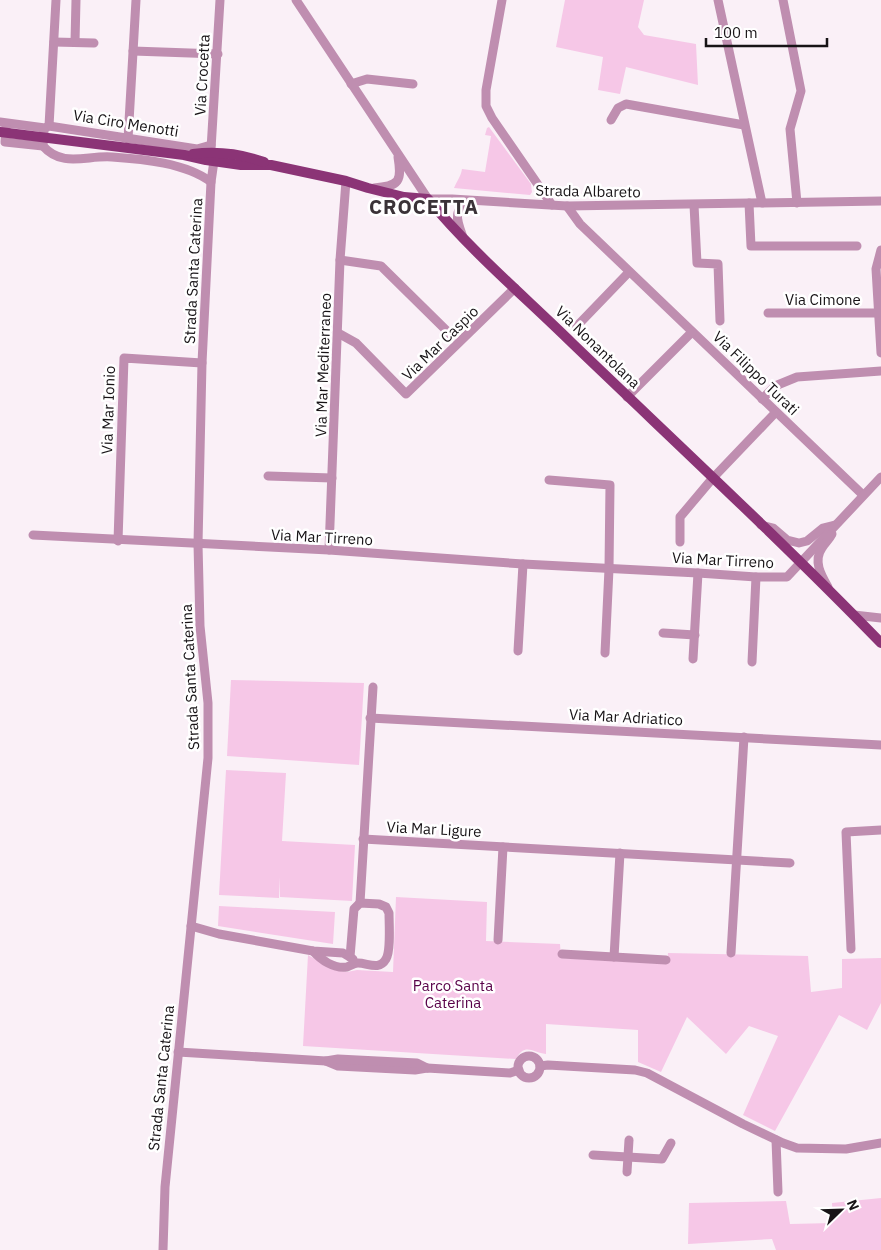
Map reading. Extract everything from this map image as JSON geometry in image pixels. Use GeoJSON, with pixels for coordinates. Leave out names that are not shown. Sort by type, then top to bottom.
{"type":"FeatureCollection","features":[{"type":"Feature","properties":{"kind":"main road","name":"Via Ciro Menotti"},"geometry":{"type":"LineString","coordinates":[[0,132],[184,155],[212,152],[241,165],[270,165],[346,180],[368,188],[414,199],[428,199]]}},
{"type":"Feature","properties":{"kind":"main road","name":"Via Nonantolana"},"geometry":{"type":"LineString","coordinates":[[428,199],[463,237],[515,288],[881,642]]}},
{"type":"Feature","properties":{"kind":"street"},"geometry":{"type":"LineString","coordinates":[[43,146],[47,127],[56,0]]}},
{"type":"Feature","properties":{"kind":"street"},"geometry":{"type":"LineString","coordinates":[[74,42],[76,0]]}},
{"type":"Feature","properties":{"kind":"street"},"geometry":{"type":"LineString","coordinates":[[128,138],[136,0]]}},
{"type":"Feature","properties":{"kind":"street","name":"Via Crocetta"},"geometry":{"type":"LineString","coordinates":[[212,152],[220,0]]}},
{"type":"Feature","properties":{"kind":"street","name":"Via Nonantolana"},"geometry":{"type":"LineString","coordinates":[[296,0],[428,199]]}},
{"type":"Feature","properties":{"kind":"street"},"geometry":{"type":"LineString","coordinates":[[502,0],[486,90],[486,106],[492,118],[552,205]]}},
{"type":"Feature","properties":{"kind":"street"},"geometry":{"type":"LineString","coordinates":[[718,0],[762,203]]}},
{"type":"Feature","properties":{"kind":"street"},"geometry":{"type":"LineString","coordinates":[[783,0],[801,92],[790,129],[797,203]]}},
{"type":"Feature","properties":{"kind":"street"},"geometry":{"type":"LineString","coordinates":[[54,42],[94,43]]}},
{"type":"Feature","properties":{"kind":"street"},"geometry":{"type":"LineString","coordinates":[[133,51],[218,54]]}},
{"type":"Feature","properties":{"kind":"street"},"geometry":{"type":"LineString","coordinates":[[351,84],[367,79],[413,84]]}},
{"type":"Feature","properties":{"kind":"street"},"geometry":{"type":"LineString","coordinates":[[611,120],[618,108],[626,104],[744,124]]}},
{"type":"Feature","properties":{"kind":"street"},"geometry":{"type":"LineString","coordinates":[[3,122],[6,142],[43,146],[57,158],[110,157],[165,164],[186,169],[203,176],[211,182]]}},
{"type":"Feature","properties":{"kind":"street","name":"Via Ciro Menotti"},"geometry":{"type":"LineString","coordinates":[[3,122],[128,138],[212,152]]}},
{"type":"Feature","properties":{"kind":"street","name":"Strada Santa Caterina"},"geometry":{"type":"LineString","coordinates":[[163,1250],[164,1187],[208,758],[208,703],[200,626],[198,544],[202,363],[212,152]]}},
{"type":"Feature","properties":{"kind":"street"},"geometry":{"type":"LineString","coordinates":[[368,188],[385,187],[398,181],[401,175],[397,152]]}},
{"type":"Feature","properties":{"kind":"street","name":"Via Mar Mediterraneo"},"geometry":{"type":"LineString","coordinates":[[329,550],[340,260],[346,180]]}},
{"type":"Feature","properties":{"kind":"street","name":"Strada Albareto"},"geometry":{"type":"LineString","coordinates":[[428,199],[567,206],[881,201]]}},
{"type":"Feature","properties":{"kind":"street"},"geometry":{"type":"LineString","coordinates":[[463,237],[457,220],[458,212],[464,205],[476,200]]}},
{"type":"Feature","properties":{"kind":"street"},"geometry":{"type":"LineString","coordinates":[[749,204],[751,246],[857,246]]}},
{"type":"Feature","properties":{"kind":"street"},"geometry":{"type":"LineString","coordinates":[[694,205],[697,263],[718,264],[720,322]]}},
{"type":"Feature","properties":{"kind":"street","name":"Via Filippo Turati"},"geometry":{"type":"LineString","coordinates":[[567,206],[580,224],[629,272],[863,495]]}},
{"type":"Feature","properties":{"kind":"street","name":"Via Cimone"},"geometry":{"type":"LineString","coordinates":[[881,250],[876,269],[881,353]]}},
{"type":"Feature","properties":{"kind":"street"},"geometry":{"type":"LineString","coordinates":[[340,260],[381,266],[451,336]]}},
{"type":"Feature","properties":{"kind":"street"},"geometry":{"type":"LineString","coordinates":[[576,327],[629,272]]}},
{"type":"Feature","properties":{"kind":"street","name":"Via Mar Caspio"},"geometry":{"type":"LineString","coordinates":[[338,332],[356,343],[406,394],[515,288]]}},
{"type":"Feature","properties":{"kind":"street","name":"Via Cimone"},"geometry":{"type":"LineString","coordinates":[[768,313],[878,313]]}},
{"type":"Feature","properties":{"kind":"street"},"geometry":{"type":"LineString","coordinates":[[627,397],[692,332]]}},
{"type":"Feature","properties":{"kind":"street","name":"Via Mar Ionio"},"geometry":{"type":"LineString","coordinates":[[118,541],[124,358],[202,363]]}},
{"type":"Feature","properties":{"kind":"street"},"geometry":{"type":"LineString","coordinates":[[762,399],[775,386],[797,377],[881,371]]}},
{"type":"Feature","properties":{"kind":"street"},"geometry":{"type":"LineString","coordinates":[[680,542],[680,517],[712,478],[776,412]]}},
{"type":"Feature","properties":{"kind":"street"},"geometry":{"type":"LineString","coordinates":[[268,476],[332,478]]}},
{"type":"Feature","properties":{"kind":"street"},"geometry":{"type":"LineString","coordinates":[[801,563],[881,477]]}},
{"type":"Feature","properties":{"kind":"street"},"geometry":{"type":"LineString","coordinates":[[550,480],[610,485],[605,652]]}},
{"type":"Feature","properties":{"kind":"street"},"geometry":{"type":"LineString","coordinates":[[761,525],[773,528],[787,540],[799,543],[807,541],[823,528],[835,525]]}},
{"type":"Feature","properties":{"kind":"street"},"geometry":{"type":"LineString","coordinates":[[834,596],[820,572],[818,559],[822,549],[831,537],[835,525]]}},
{"type":"Feature","properties":{"kind":"street","name":"Via Mar Tirreno"},"geometry":{"type":"LineString","coordinates":[[33,535],[118,541],[329,550],[523,564],[698,572],[756,577],[787,577],[801,563]]}},
{"type":"Feature","properties":{"kind":"street"},"geometry":{"type":"LineString","coordinates":[[518,651],[523,564]]}},
{"type":"Feature","properties":{"kind":"street"},"geometry":{"type":"LineString","coordinates":[[694,659],[698,572]]}},
{"type":"Feature","properties":{"kind":"street"},"geometry":{"type":"LineString","coordinates":[[752,662],[756,577]]}},
{"type":"Feature","properties":{"kind":"street"},"geometry":{"type":"LineString","coordinates":[[854,615],[881,618]]}},
{"type":"Feature","properties":{"kind":"street"},"geometry":{"type":"LineString","coordinates":[[664,633],[695,635]]}},
{"type":"Feature","properties":{"kind":"street"},"geometry":{"type":"LineString","coordinates":[[313,951],[318,957],[338,967],[346,967],[354,960],[354,909],[360,903],[373,687]]}},
{"type":"Feature","properties":{"kind":"street","name":"Via Mar Adriatico"},"geometry":{"type":"LineString","coordinates":[[370,718],[881,745]]}},
{"type":"Feature","properties":{"kind":"street"},"geometry":{"type":"LineString","coordinates":[[731,953],[744,737]]}},
{"type":"Feature","properties":{"kind":"street"},"geometry":{"type":"LineString","coordinates":[[851,949],[846,832],[881,830]]}},
{"type":"Feature","properties":{"kind":"street","name":"Via Mar Ligure"},"geometry":{"type":"LineString","coordinates":[[363,839],[790,863]]}},
{"type":"Feature","properties":{"kind":"street"},"geometry":{"type":"LineString","coordinates":[[498,940],[503,847]]}},
{"type":"Feature","properties":{"kind":"street"},"geometry":{"type":"LineString","coordinates":[[614,957],[620,854]]}},
{"type":"Feature","properties":{"kind":"street"},"geometry":{"type":"LineString","coordinates":[[190,926],[220,934],[313,951],[338,952],[354,960],[377,966],[388,957],[389,913],[386,907],[379,904],[360,903]]}},
{"type":"Feature","properties":{"kind":"street"},"geometry":{"type":"LineString","coordinates":[[562,954],[666,960]]}},
{"type":"Feature","properties":{"kind":"street"},"geometry":{"type":"LineString","coordinates":[[178,1052],[326,1061],[338,1059],[408,1063],[427,1068],[510,1073],[519,1070]]}},
{"type":"Feature","properties":{"kind":"street"},"geometry":{"type":"LineString","coordinates":[[526,1057],[534,1058],[540,1066],[538,1073],[532,1078],[524,1077],[519,1070],[520,1062],[526,1057]]}},
{"type":"Feature","properties":{"kind":"street"},"geometry":{"type":"LineString","coordinates":[[540,1066],[635,1070],[647,1073],[776,1140],[798,1148],[846,1149],[881,1143]]}},
{"type":"Feature","properties":{"kind":"street"},"geometry":{"type":"LineString","coordinates":[[627,1172],[629,1140]]}},
{"type":"Feature","properties":{"kind":"street"},"geometry":{"type":"LineString","coordinates":[[776,1140],[778,1192]]}},
{"type":"Feature","properties":{"kind":"street"},"geometry":{"type":"LineString","coordinates":[[593,1155],[662,1159],[670,1143]]}},
{"type":"Feature","properties":{"kind":"green space"},"geometry":{"type":"Polygon","coordinates":[[[565,0],[644,0],[638,27],[644,35],[696,44],[698,85],[626,67],[620,94],[598,90],[603,57],[556,47],[565,0]]]}},
{"type":"Feature","properties":{"kind":"green space"},"geometry":{"type":"Polygon","coordinates":[[[489,127],[531,184],[532,192],[530,195],[454,188],[462,169],[485,172],[491,136],[485,135],[489,127]]]}},
{"type":"Feature","properties":{"kind":"green space"},"geometry":{"type":"Polygon","coordinates":[[[231,680],[364,683],[359,765],[227,756],[231,680]]]}},
{"type":"Feature","properties":{"kind":"green space"},"geometry":{"type":"Polygon","coordinates":[[[226,770],[286,773],[282,841],[355,845],[352,901],[280,897],[280,877],[279,898],[219,895],[226,770]]]}},
{"type":"Feature","properties":{"kind":"green space","name":"Parco Santa Caterina"},"geometry":{"type":"Polygon","coordinates":[[[396,897],[487,902],[486,941],[560,944],[561,958],[667,964],[668,953],[808,956],[811,992],[842,988],[842,959],[881,958],[881,1003],[867,1030],[839,1015],[775,1131],[743,1115],[778,1036],[749,1026],[726,1054],[687,1017],[661,1072],[638,1062],[638,1030],[546,1024],[546,1054],[526,1050],[519,1054],[516,1059],[303,1046],[308,955],[334,970],[347,972],[357,970],[393,972],[396,897]]]}},
{"type":"Feature","properties":{"kind":"green space"},"geometry":{"type":"Polygon","coordinates":[[[219,906],[335,912],[333,944],[218,926],[219,906]]]}},
{"type":"Feature","properties":{"kind":"green space"},"geometry":{"type":"Polygon","coordinates":[[[881,1198],[881,1250],[776,1250],[772,1239],[688,1244],[689,1203],[786,1201],[790,1224],[833,1223],[832,1203],[881,1198]]]}},
{"type":"Feature","properties":{"kind":"district","name":"CROCETTA"},"geometry":{"type":"Point","coordinates":[424,206]}}]}
